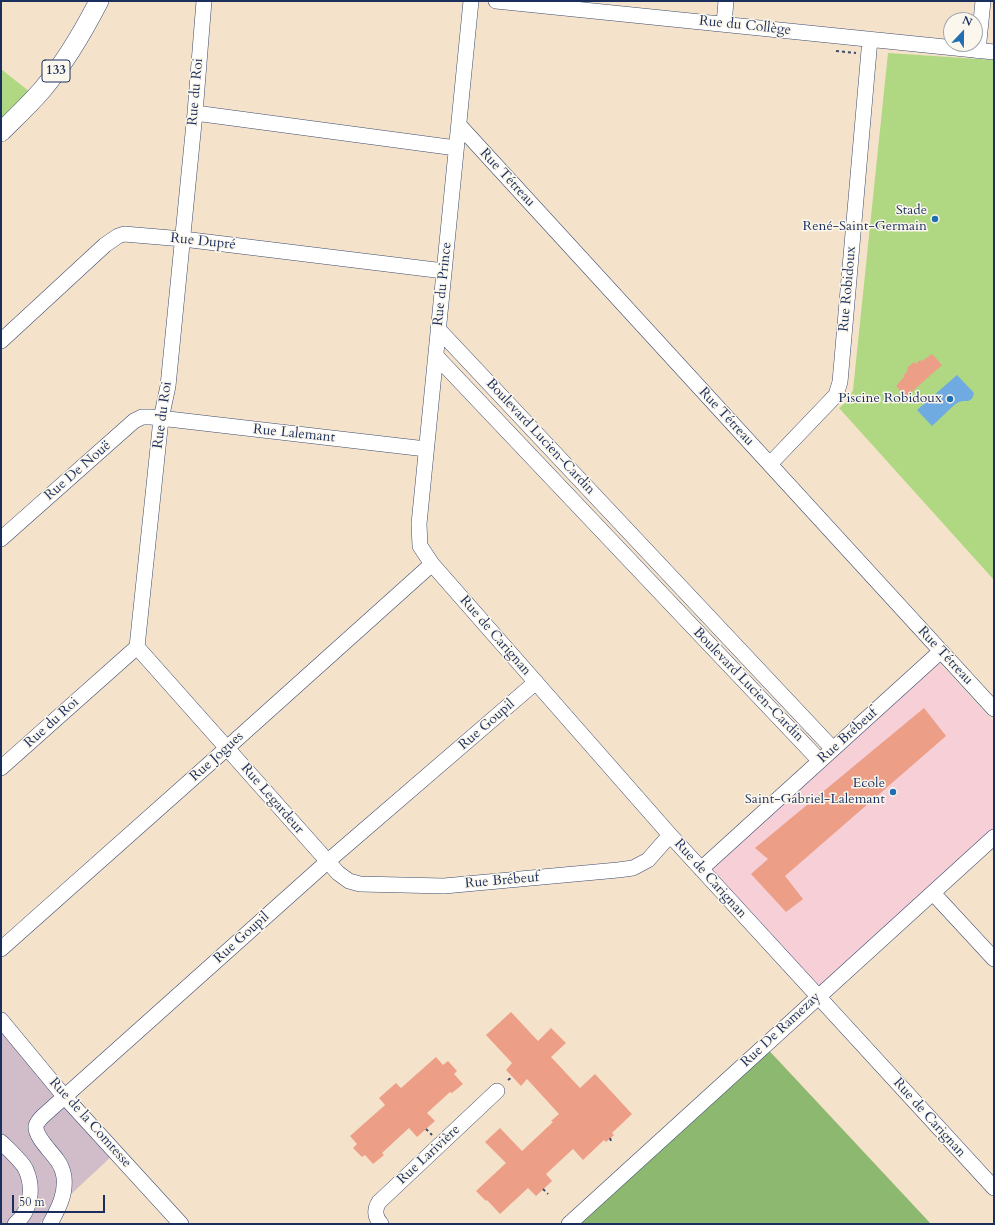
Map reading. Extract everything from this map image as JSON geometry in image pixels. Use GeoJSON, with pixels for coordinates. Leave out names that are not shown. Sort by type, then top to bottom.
{"type":"FeatureCollection","features":[{"type":"Feature","properties":{"kind":"main road","name":"133"},"geometry":{"type":"LineString","coordinates":[[1,132],[30,103],[57,70],[73,47],[99,1]]}},
{"type":"Feature","properties":{"kind":"street","name":"Rue du Roi"},"geometry":{"type":"LineString","coordinates":[[1,768],[137,647],[161,419],[168,386],[195,113],[204,1]]}},
{"type":"Feature","properties":{"kind":"street","name":"Rue du Prince"},"geometry":{"type":"LineString","coordinates":[[432,564],[420,546],[419,524],[471,1]]}},
{"type":"Feature","properties":{"kind":"street","name":"Rue du Collège"},"geometry":{"type":"LineString","coordinates":[[496,1],[943,47]]}},
{"type":"Feature","properties":{"kind":"street"},"geometry":{"type":"LineString","coordinates":[[724,24],[726,1]]}},
{"type":"Feature","properties":{"kind":"street"},"geometry":{"type":"LineString","coordinates":[[982,12],[983,1]]}},
{"type":"Feature","properties":{"kind":"street","name":"Rue Robidoux"},"geometry":{"type":"LineString","coordinates":[[770,464],[836,395],[840,382],[870,39]]}},
{"type":"Feature","properties":{"kind":"street","name":"Rue du Collège"},"geometry":{"type":"LineString","coordinates":[[983,51],[994,52]]}},
{"type":"Feature","properties":{"kind":"street"},"geometry":{"type":"LineString","coordinates":[[195,113],[456,148]]}},
{"type":"Feature","properties":{"kind":"street","name":"Rue Tétreau"},"geometry":{"type":"LineString","coordinates":[[459,125],[994,708]]}},
{"type":"Feature","properties":{"kind":"street","name":"Rue Dupré"},"geometry":{"type":"LineString","coordinates":[[1,341],[105,245],[118,236],[124,234],[182,239],[444,271]]}},
{"type":"Feature","properties":{"kind":"street","name":"Boulevard Lucien-Cardin"},"geometry":{"type":"LineString","coordinates":[[438,329],[833,749]]}},
{"type":"Feature","properties":{"kind":"street","name":"Boulevard Lucien-Cardin"},"geometry":{"type":"LineString","coordinates":[[436,356],[820,761]]}},
{"type":"Feature","properties":{"kind":"street","name":"Rue De Nouë"},"geometry":{"type":"LineString","coordinates":[[1,538],[134,421],[142,417],[161,419]]}},
{"type":"Feature","properties":{"kind":"street","name":"Rue Lalemant"},"geometry":{"type":"LineString","coordinates":[[161,419],[426,449]]}},
{"type":"Feature","properties":{"kind":"street"},"geometry":{"type":"LineString","coordinates":[[544,470],[558,457]]}},
{"type":"Feature","properties":{"kind":"street"},"geometry":{"type":"LineString","coordinates":[[626,557],[641,545]]}},
{"type":"Feature","properties":{"kind":"street","name":"Rue de Carignan"},"geometry":{"type":"LineString","coordinates":[[432,564],[670,835],[994,1188]]}},
{"type":"Feature","properties":{"kind":"street","name":"Rue Jogues"},"geometry":{"type":"LineString","coordinates":[[1,949],[432,564]]}},
{"type":"Feature","properties":{"kind":"street"},"geometry":{"type":"LineString","coordinates":[[720,656],[733,643]]}},
{"type":"Feature","properties":{"kind":"street","name":"Rue Legardeur"},"geometry":{"type":"LineString","coordinates":[[137,647],[328,862]]}},
{"type":"Feature","properties":{"kind":"street","name":"Rue Brébeuf"},"geometry":{"type":"LineString","coordinates":[[701,869],[941,651]]}},
{"type":"Feature","properties":{"kind":"street","name":"Rue Goupil"},"geometry":{"type":"LineString","coordinates":[[50,1224],[63,1197],[64,1178],[58,1161],[39,1137],[36,1130],[38,1122],[43,1116],[328,862],[536,682]]}},
{"type":"Feature","properties":{"kind":"street","name":"Rue Brébeuf"},"geometry":{"type":"LineString","coordinates":[[328,862],[338,873],[349,881],[360,884],[444,886],[632,868],[648,860],[670,835]]}},
{"type":"Feature","properties":{"kind":"street","name":"Rue De Ramezay"},"geometry":{"type":"LineString","coordinates":[[569,1224],[994,837]]}},
{"type":"Feature","properties":{"kind":"street"},"geometry":{"type":"LineString","coordinates":[[933,893],[994,959]]}},
{"type":"Feature","properties":{"kind":"street","name":"Rue de la Comtesse"},"geometry":{"type":"LineString","coordinates":[[1,1020],[64,1096],[181,1224]]}},
{"type":"Feature","properties":{"kind":"street","name":"Rue Larivière"},"geometry":{"type":"LineString","coordinates":[[380,1224],[376,1214],[376,1208],[379,1202],[497,1091]]}},
{"type":"Feature","properties":{"kind":"street"},"geometry":{"type":"LineString","coordinates":[[1,1142],[26,1168],[31,1190],[27,1208],[20,1220],[15,1224]]}},
{"type":"Feature","properties":{"kind":"path"},"geometry":{"type":"LineString","coordinates":[[508,1080],[512,1077]]}},
{"type":"Feature","properties":{"kind":"path"},"geometry":{"type":"LineString","coordinates":[[543,1189],[548,1194]]}},
{"type":"Feature","properties":{"kind":"shaded area","name":"Ecole Saint-Gabriel-Lalemant"},"geometry":{"type":"Polygon","coordinates":[[[936,659],[994,722],[994,832],[818,991],[705,870],[936,659]]]}},
{"type":"Feature","properties":{"kind":"shaded area"},"geometry":{"type":"Polygon","coordinates":[[[1,1032],[113,1155],[39,1224],[1,1224],[1,1032]]]}},
{"type":"Feature","properties":{"kind":"green space"},"geometry":{"type":"Polygon","coordinates":[[[888,53],[994,60],[994,580],[839,408],[848,400],[853,390],[888,53]]]}},
{"type":"Feature","properties":{"kind":"green space"},"geometry":{"type":"Polygon","coordinates":[[[1,69],[35,96],[1,130],[1,69]]]}},
{"type":"Feature","properties":{"kind":"green space"},"geometry":{"type":"Polygon","coordinates":[[[762,1043],[931,1224],[566,1224],[762,1043]]]}},
{"type":"Feature","properties":{"kind":"water","name":"Piscine Robidoux"},"geometry":{"type":"Polygon","coordinates":[[[957,375],[974,393],[973,397],[968,401],[957,403],[932,426],[917,410],[957,375]]]}},
{"type":"Feature","properties":{"kind":"building"},"geometry":{"type":"Polygon","coordinates":[[[932,354],[942,365],[906,397],[896,386],[904,377],[908,370],[907,368],[914,362],[916,364],[920,360],[922,361],[932,354]]]}},
{"type":"Feature","properties":{"kind":"building"},"geometry":{"type":"Polygon","coordinates":[[[924,708],[946,736],[785,876],[803,899],[786,912],[751,874],[768,859],[755,848],[924,708]]]}},
{"type":"Feature","properties":{"kind":"building"},"geometry":{"type":"Polygon","coordinates":[[[511,1012],[538,1041],[551,1028],[566,1043],[551,1057],[580,1088],[595,1074],[632,1114],[612,1133],[614,1135],[606,1142],[604,1140],[583,1160],[573,1149],[546,1174],[552,1181],[536,1196],[528,1188],[500,1214],[476,1191],[506,1163],[485,1142],[500,1128],[522,1151],[553,1122],[551,1121],[559,1114],[527,1079],[521,1086],[506,1070],[512,1063],[486,1035],[511,1012]]]}},
{"type":"Feature","properties":{"kind":"building"},"geometry":{"type":"Polygon","coordinates":[[[436,1057],[443,1065],[448,1061],[457,1071],[454,1074],[463,1084],[452,1093],[450,1092],[427,1113],[435,1121],[417,1137],[409,1128],[382,1153],[384,1155],[373,1164],[365,1155],[362,1157],[353,1148],[357,1144],[350,1136],[385,1105],[379,1098],[396,1083],[401,1088],[436,1057]]]}},
{"type":"Feature","properties":{"kind":"place","name":"Stade René-Saint-Germain"},"geometry":{"type":"Point","coordinates":[935,219]}},
{"type":"Feature","properties":{"kind":"place","name":"Piscine Robidoux"},"geometry":{"type":"Point","coordinates":[950,399]}},
{"type":"Feature","properties":{"kind":"place","name":"Ecole Saint-Gabriel-Lalemant"},"geometry":{"type":"Point","coordinates":[893,792]}}]}
